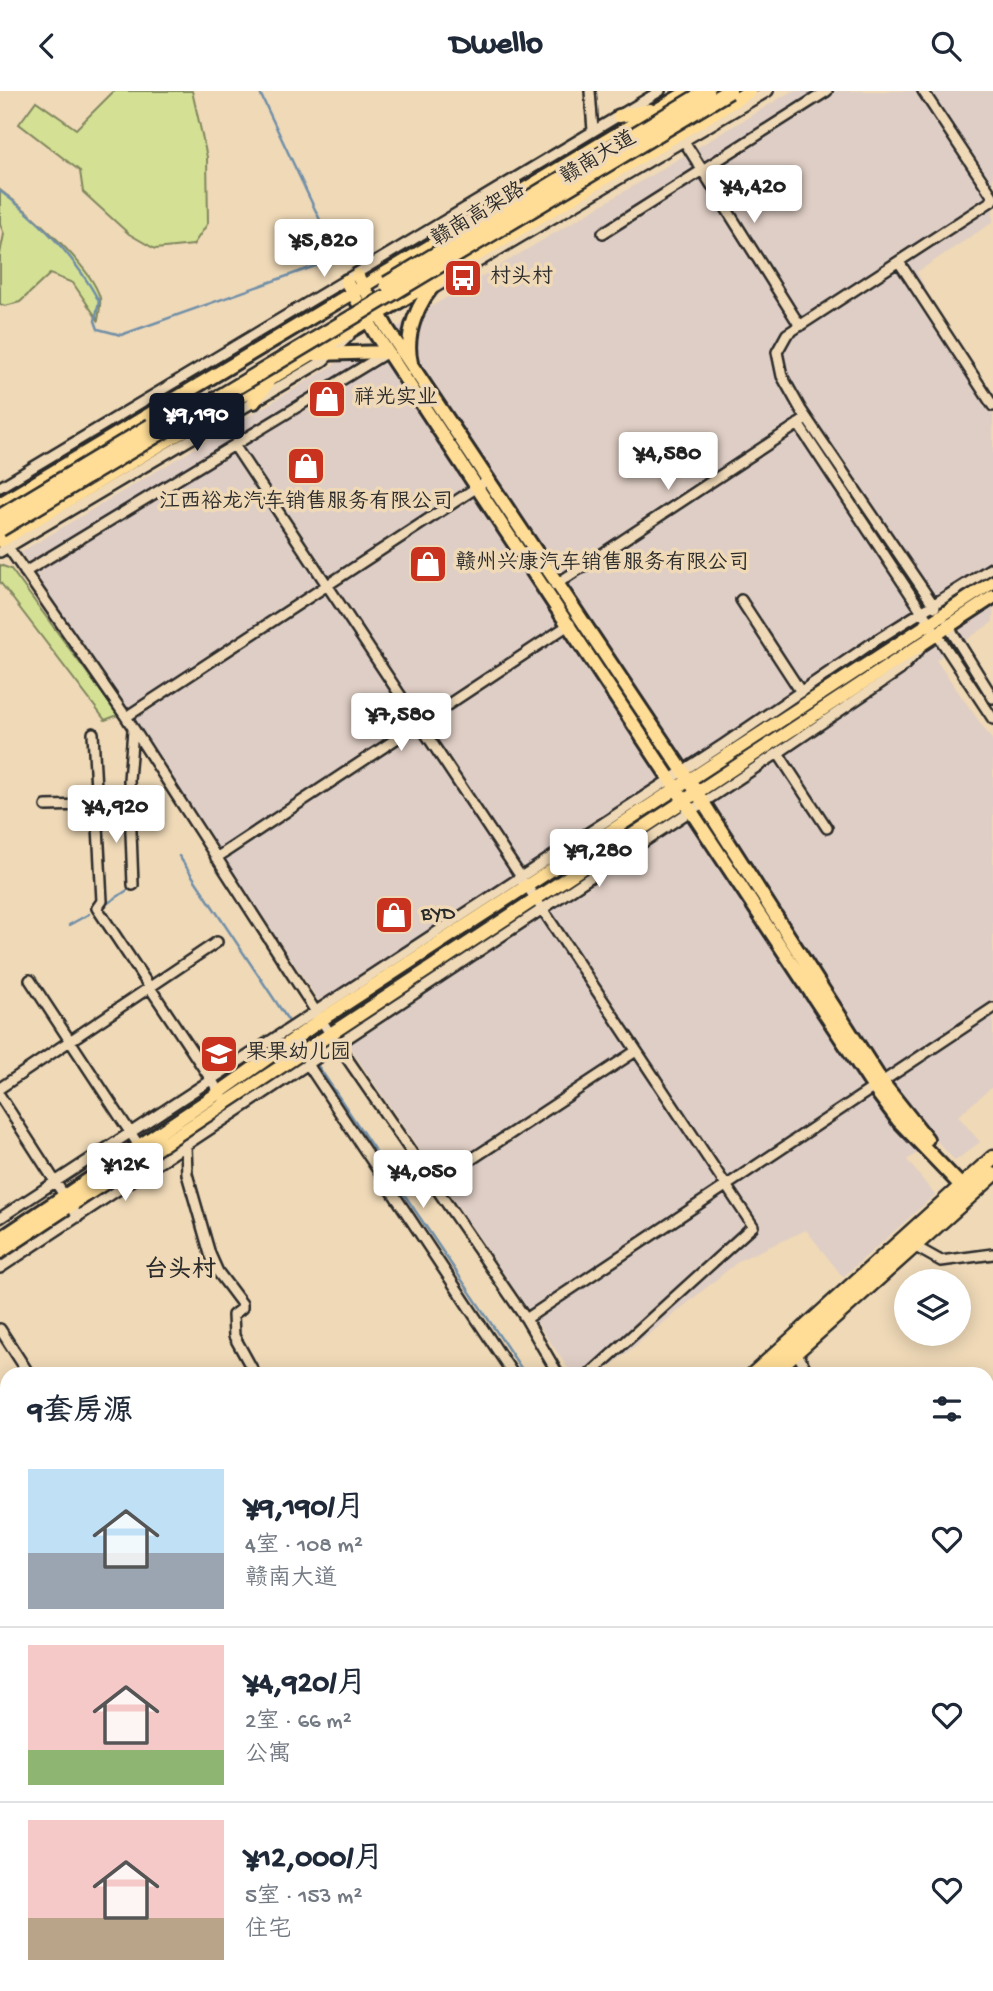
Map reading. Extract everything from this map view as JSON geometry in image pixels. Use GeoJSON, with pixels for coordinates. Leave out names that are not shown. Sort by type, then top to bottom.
{"type":"FeatureCollection","features":[{"type":"Feature","properties":{"kind":"highway","name":"赣南高架路"},"geometry":{"type":"LineString","coordinates":[[0,517],[707,91]]}},
{"type":"Feature","properties":{"kind":"highway","name":"赣南高架路"},"geometry":{"type":"LineString","coordinates":[[0,529],[729,91]]}},
{"type":"Feature","properties":{"kind":"highway"},"geometry":{"type":"LineString","coordinates":[[779,1367],[914,1246],[968,1189],[993,1158]]}},
{"type":"Feature","properties":{"kind":"highway"},"geometry":{"type":"LineString","coordinates":[[762,1367],[968,1189],[993,1175]]}},
{"type":"Feature","properties":{"kind":"main road","name":"赣南大道"},"geometry":{"type":"LineString","coordinates":[[0,503],[355,284],[689,91]]}},
{"type":"Feature","properties":{"kind":"main road","name":"赣南大道"},"geometry":{"type":"LineString","coordinates":[[3,547],[271,377],[682,137],[750,91]]}},
{"type":"Feature","properties":{"kind":"main road"},"geometry":{"type":"LineString","coordinates":[[619,116],[661,107]]}},
{"type":"Feature","properties":{"kind":"main road"},"geometry":{"type":"LineString","coordinates":[[652,160],[682,137]]}},
{"type":"Feature","properties":{"kind":"main road"},"geometry":{"type":"LineString","coordinates":[[412,367],[410,357],[413,323],[429,291],[455,268]]}},
{"type":"Feature","properties":{"kind":"main road"},"geometry":{"type":"LineString","coordinates":[[355,284],[387,352],[686,775],[878,1085]]}},
{"type":"Feature","properties":{"kind":"main road"},"geometry":{"type":"LineString","coordinates":[[372,316],[412,367],[482,484]]}},
{"type":"Feature","properties":{"kind":"main road"},"geometry":{"type":"LineString","coordinates":[[311,355],[387,352]]}},
{"type":"Feature","properties":{"kind":"main road"},"geometry":{"type":"LineString","coordinates":[[254,402],[271,377]]}},
{"type":"Feature","properties":{"kind":"main road"},"geometry":{"type":"LineString","coordinates":[[0,1252],[227,1103],[333,1038],[673,783],[993,582]]}},
{"type":"Feature","properties":{"kind":"main road"},"geometry":{"type":"LineString","coordinates":[[551,587],[570,624],[687,805],[878,1085],[968,1189]]}},
{"type":"Feature","properties":{"kind":"main road"},"geometry":{"type":"LineString","coordinates":[[227,1103],[318,1015],[687,805],[696,791],[936,618],[993,597]]}},
{"type":"Feature","properties":{"kind":"main road"},"geometry":{"type":"LineString","coordinates":[[0,1239],[71,1206]]}},
{"type":"Feature","properties":{"kind":"street"},"geometry":{"type":"LineString","coordinates":[[590,91],[593,131]]}},
{"type":"Feature","properties":{"kind":"street"},"geometry":{"type":"LineString","coordinates":[[0,487],[355,284],[660,91]]}},
{"type":"Feature","properties":{"kind":"street"},"geometry":{"type":"LineString","coordinates":[[768,91],[682,137],[800,326]]}},
{"type":"Feature","properties":{"kind":"street"},"geometry":{"type":"LineString","coordinates":[[603,233],[827,91]]}},
{"type":"Feature","properties":{"kind":"street"},"geometry":{"type":"LineString","coordinates":[[923,91],[993,198],[899,263],[800,326],[779,344],[777,362],[807,418],[936,618],[993,719]]}},
{"type":"Feature","properties":{"kind":"street"},"geometry":{"type":"LineString","coordinates":[[554,1367],[526,1319],[333,1038],[127,717],[25,572],[3,547],[254,402],[332,353],[372,316],[429,291],[652,160]]}},
{"type":"Feature","properties":{"kind":"street"},"geometry":{"type":"LineString","coordinates":[[899,263],[993,405]]}},
{"type":"Feature","properties":{"kind":"street"},"geometry":{"type":"LineString","coordinates":[[25,572],[387,352]]}},
{"type":"Feature","properties":{"kind":"street"},"geometry":{"type":"LineString","coordinates":[[551,587],[807,418]]}},
{"type":"Feature","properties":{"kind":"street"},"geometry":{"type":"LineString","coordinates":[[798,424],[993,698]]}},
{"type":"Feature","properties":{"kind":"street"},"geometry":{"type":"LineString","coordinates":[[233,445],[753,1226],[598,1367]]}},
{"type":"Feature","properties":{"kind":"street"},"geometry":{"type":"LineString","coordinates":[[127,717],[482,484]]}},
{"type":"Feature","properties":{"kind":"street"},"geometry":{"type":"LineString","coordinates":[[686,775],[801,692],[936,618],[993,567]]}},
{"type":"Feature","properties":{"kind":"street"},"geometry":{"type":"LineString","coordinates":[[741,600],[801,692]]}},
{"type":"Feature","properties":{"kind":"street"},"geometry":{"type":"LineString","coordinates":[[687,805],[704,802],[900,670],[936,618]]}},
{"type":"Feature","properties":{"kind":"street"},"geometry":{"type":"LineString","coordinates":[[216,858],[570,624]]}},
{"type":"Feature","properties":{"kind":"street"},"geometry":{"type":"LineString","coordinates":[[133,730],[130,804],[133,885]]}},
{"type":"Feature","properties":{"kind":"street"},"geometry":{"type":"LineString","coordinates":[[93,733],[102,901],[96,908],[227,1103]]}},
{"type":"Feature","properties":{"kind":"street"},"geometry":{"type":"LineString","coordinates":[[778,753],[827,828]]}},
{"type":"Feature","properties":{"kind":"street"},"geometry":{"type":"LineString","coordinates":[[46,806],[130,804]]}},
{"type":"Feature","properties":{"kind":"street"},"geometry":{"type":"LineString","coordinates":[[0,1088],[217,942]]}},
{"type":"Feature","properties":{"kind":"street"},"geometry":{"type":"LineString","coordinates":[[30,980],[146,1156]]}},
{"type":"Feature","properties":{"kind":"street"},"geometry":{"type":"LineString","coordinates":[[526,1319],[993,1008]]}},
{"type":"Feature","properties":{"kind":"street"},"geometry":{"type":"LineString","coordinates":[[0,1219],[210,1078],[318,1015]]}},
{"type":"Feature","properties":{"kind":"street"},"geometry":{"type":"LineString","coordinates":[[0,1268],[71,1206],[146,1156],[186,1146],[227,1103],[307,1063],[333,1038]]}},
{"type":"Feature","properties":{"kind":"street"},"geometry":{"type":"LineString","coordinates":[[434,1184],[636,1051]]}},
{"type":"Feature","properties":{"kind":"street"},"geometry":{"type":"LineString","coordinates":[[307,1063],[508,1367]]}},
{"type":"Feature","properties":{"kind":"street"},"geometry":{"type":"LineString","coordinates":[[0,1096],[71,1206]]}},
{"type":"Feature","properties":{"kind":"street"},"geometry":{"type":"LineString","coordinates":[[186,1146],[187,1174],[211,1254],[218,1272],[242,1304],[232,1321],[234,1336],[251,1367]]}},
{"type":"Feature","properties":{"kind":"street"},"geometry":{"type":"LineString","coordinates":[[914,1246],[941,1261],[993,1254]]}},
{"type":"Feature","properties":{"kind":"street"},"geometry":{"type":"LineString","coordinates":[[0,1329],[24,1367]]}},
{"type":"Feature","properties":{"kind":"street"},"geometry":{"type":"LineString","coordinates":[[796,1352],[805,1367]]}},
{"type":"Feature","properties":{"kind":"shaded area"},"geometry":{"type":"Polygon","coordinates":[[[792,91],[993,91],[993,222],[917,272],[964,365],[993,410],[993,622],[936,660],[993,741],[993,1086],[958,1116],[980,1142],[955,1161],[936,1140],[907,1160],[935,1195],[843,1277],[806,1230],[740,1260],[610,1367],[567,1367],[354,1054],[21,552],[792,91]]]}},
{"type":"Feature","properties":{"kind":"green space"},"geometry":{"type":"Polygon","coordinates":[[[114,91],[192,91],[207,157],[208,223],[193,245],[155,249],[129,234],[83,192],[80,171],[19,124],[36,101],[76,129],[114,91]]]}},
{"type":"Feature","properties":{"kind":"green space"},"geometry":{"type":"Polygon","coordinates":[[[0,190],[41,225],[85,270],[100,298],[98,320],[73,283],[50,274],[20,302],[5,306],[0,304],[0,254],[4,234],[0,224],[0,190]]]}},
{"type":"Feature","properties":{"kind":"green space"},"geometry":{"type":"Polygon","coordinates":[[[0,565],[11,569],[118,715],[105,720],[0,582],[0,565]]]}},
{"type":"Feature","properties":{"kind":"waterway"},"geometry":{"type":"LineString","coordinates":[[0,191],[43,227],[79,269],[99,301],[95,321],[98,329],[121,335],[338,258],[259,91]]}},
{"type":"Feature","properties":{"kind":"waterway"},"geometry":{"type":"LineString","coordinates":[[179,856],[288,1020]]}},
{"type":"Feature","properties":{"kind":"waterway"},"geometry":{"type":"LineString","coordinates":[[108,903],[132,887]]}},
{"type":"Feature","properties":{"kind":"waterway"},"geometry":{"type":"LineString","coordinates":[[69,925],[89,914]]}},
{"type":"Feature","properties":{"kind":"waterway"},"geometry":{"type":"LineString","coordinates":[[318,1066],[520,1367]]}},
{"type":"Feature","properties":{"kind":"place","name":"村头村"},"geometry":{"type":"Point","coordinates":[463,278]}},
{"type":"Feature","properties":{"kind":"place","name":"祥光实业"},"geometry":{"type":"Point","coordinates":[327,399]}},
{"type":"Feature","properties":{"kind":"place","name":"江西裕龙汽车销售服务有限公司"},"geometry":{"type":"Point","coordinates":[306,466]}},
{"type":"Feature","properties":{"kind":"place","name":"赣州兴康汽车销售服务有限公司"},"geometry":{"type":"Point","coordinates":[428,564]}},
{"type":"Feature","properties":{"kind":"place","name":"BYD"},"geometry":{"type":"Point","coordinates":[394,915]}},
{"type":"Feature","properties":{"kind":"place","name":"果果幼儿园"},"geometry":{"type":"Point","coordinates":[219,1054]}},
{"type":"Feature","properties":{"kind":"district","name":"台头村"},"geometry":{"type":"Point","coordinates":[180,1271]}}]}
